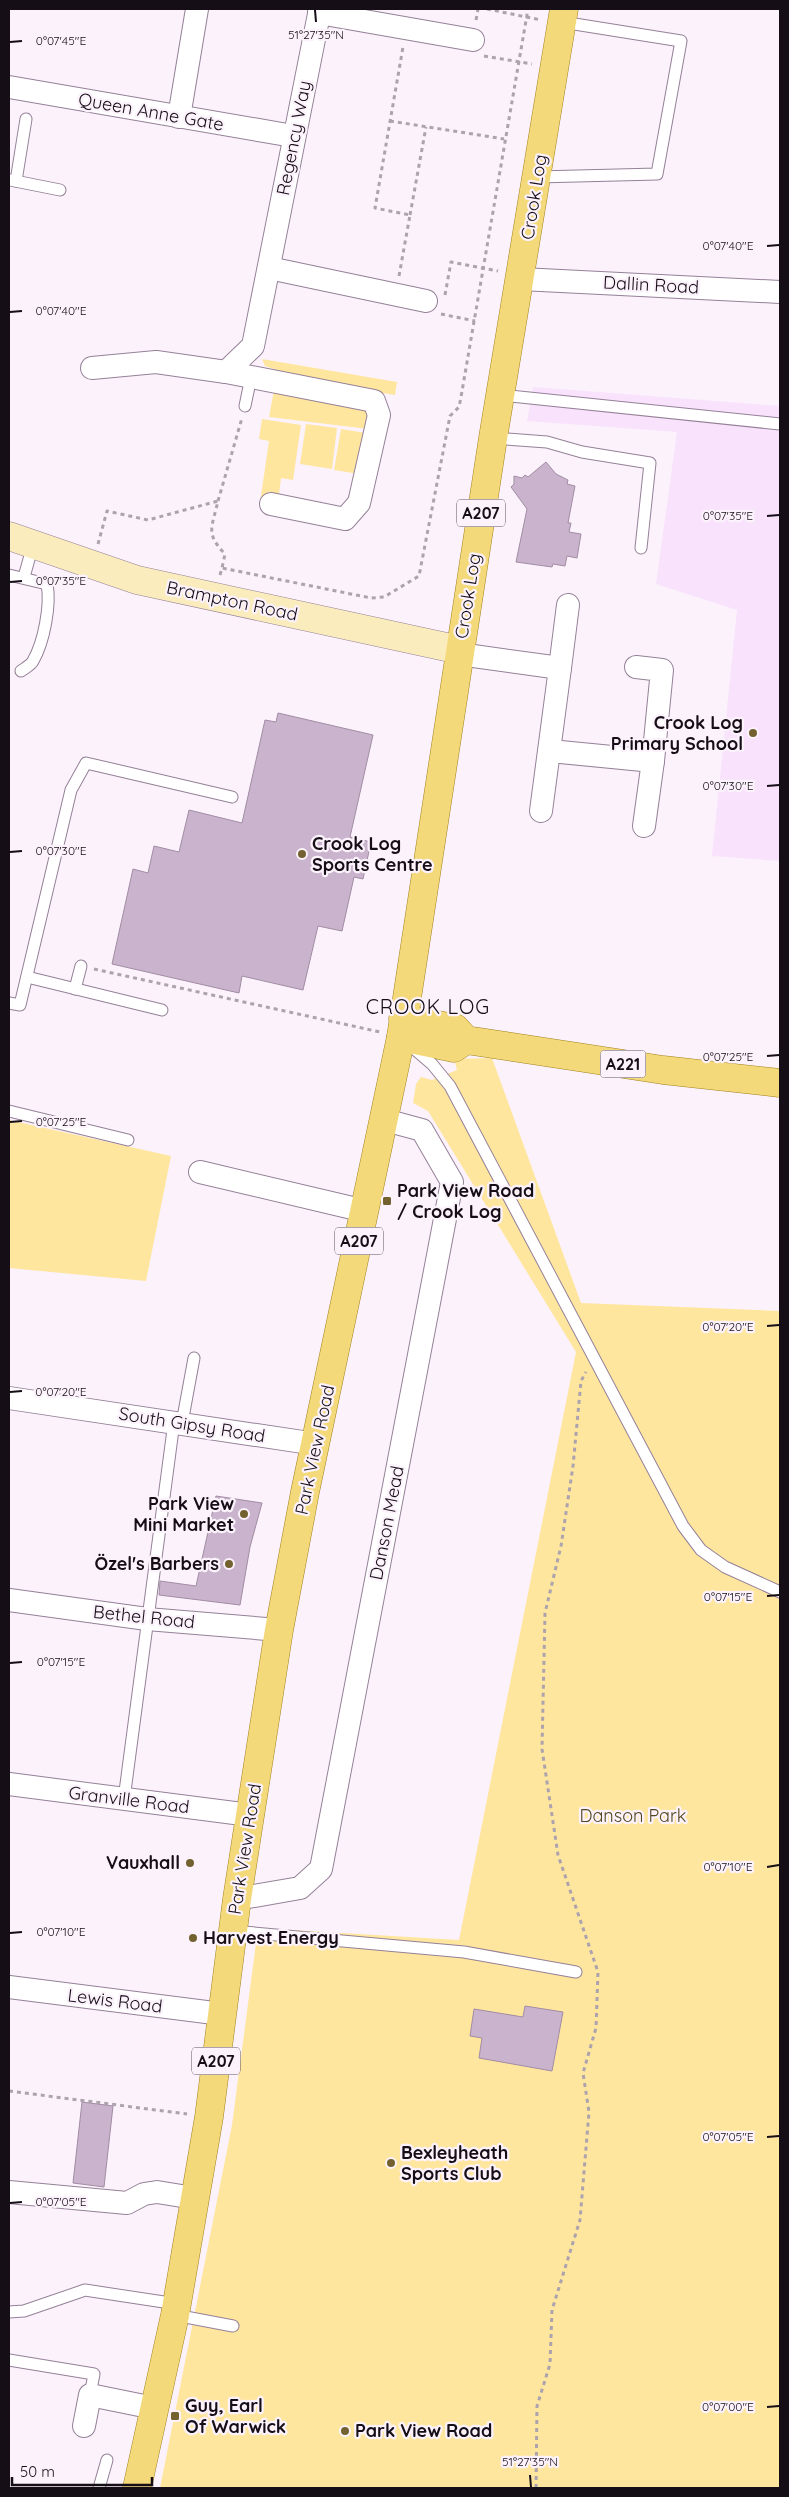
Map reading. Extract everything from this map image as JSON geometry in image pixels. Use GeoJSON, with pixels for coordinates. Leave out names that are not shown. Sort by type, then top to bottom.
{"type":"FeatureCollection","features":[{"type":"Feature","properties":{"kind":"main road","name":"Crook Log"},"geometry":{"type":"LineString","coordinates":[[402,1028],[500,395],[513,276],[537,178],[558,17]]}},
{"type":"Feature","properties":{"kind":"main road","name":"A221"},"geometry":{"type":"LineString","coordinates":[[402,1028],[454,1048],[466,1040],[663,1070],[780,1083]]}},
{"type":"Feature","properties":{"kind":"main road","name":"Park View Road"},"geometry":{"type":"LineString","coordinates":[[137,2488],[176,2310],[209,2117],[237,1899],[279,1630],[316,1444],[385,1120],[402,1028]]}},
{"type":"Feature","properties":{"kind":"street"},"geometry":{"type":"LineString","coordinates":[[179,117],[197,9]]}},
{"type":"Feature","properties":{"kind":"street"},"geometry":{"type":"LineString","coordinates":[[320,11],[406,29],[472,40]]}},
{"type":"Feature","properties":{"kind":"street","name":"Regency Way"},"geometry":{"type":"LineString","coordinates":[[226,372],[253,346],[320,11]]}},
{"type":"Feature","properties":{"kind":"street","name":"Queen Anne Gate"},"geometry":{"type":"LineString","coordinates":[[9,86],[294,136]]}},
{"type":"Feature","properties":{"kind":"street"},"geometry":{"type":"LineString","coordinates":[[269,268],[439,304]]}},
{"type":"Feature","properties":{"kind":"street","name":"Dallin Road"},"geometry":{"type":"LineString","coordinates":[[513,276],[780,292]]}},
{"type":"Feature","properties":{"kind":"street"},"geometry":{"type":"LineString","coordinates":[[92,368],[156,362],[226,372],[374,401],[379,415],[358,503],[345,519],[271,504]]}},
{"type":"Feature","properties":{"kind":"street","name":"Brampton Road"},"geometry":{"type":"LineString","coordinates":[[21,540],[137,580],[460,652]]}},
{"type":"Feature","properties":{"kind":"street"},"geometry":{"type":"LineString","coordinates":[[541,811],[568,605]]}},
{"type":"Feature","properties":{"kind":"street"},"geometry":{"type":"LineString","coordinates":[[460,652],[560,668]]}},
{"type":"Feature","properties":{"kind":"street"},"geometry":{"type":"LineString","coordinates":[[636,667],[662,670],[644,826]]}},
{"type":"Feature","properties":{"kind":"street"},"geometry":{"type":"LineString","coordinates":[[550,751],[653,761]]}},
{"type":"Feature","properties":{"kind":"street","name":"Danson Mead"},"geometry":{"type":"LineString","coordinates":[[237,1899],[300,1888],[321,1869],[452,1182],[422,1130],[385,1120]]}},
{"type":"Feature","properties":{"kind":"street"},"geometry":{"type":"LineString","coordinates":[[200,1172],[365,1211]]}},
{"type":"Feature","properties":{"kind":"street","name":"South Gipsy Road"},"geometry":{"type":"LineString","coordinates":[[9,1398],[316,1444]]}},
{"type":"Feature","properties":{"kind":"street","name":"Bethel Road"},"geometry":{"type":"LineString","coordinates":[[9,1600],[147,1619],[279,1630]]}},
{"type":"Feature","properties":{"kind":"street","name":"Granville Road"},"geometry":{"type":"LineString","coordinates":[[9,1784],[250,1815]]}},
{"type":"Feature","properties":{"kind":"street","name":"Lewis Road"},"geometry":{"type":"LineString","coordinates":[[9,1987],[222,2014]]}},
{"type":"Feature","properties":{"kind":"street"},"geometry":{"type":"LineString","coordinates":[[9,2192],[128,2203],[144,2194],[157,2192],[194,2198]]}},
{"type":"Feature","properties":{"kind":"street"},"geometry":{"type":"LineString","coordinates":[[84,2426],[90,2395],[154,2408]]}},
{"type":"Feature","properties":{"kind":"lane"},"geometry":{"type":"LineString","coordinates":[[537,178],[657,174],[681,41],[558,17]]}},
{"type":"Feature","properties":{"kind":"lane"},"geometry":{"type":"LineString","coordinates":[[26,118],[12,181],[60,190]]}},
{"type":"Feature","properties":{"kind":"lane"},"geometry":{"type":"LineString","coordinates":[[246,406],[251,377]]}},
{"type":"Feature","properties":{"kind":"lane"},"geometry":{"type":"LineString","coordinates":[[500,395],[780,424]]}},
{"type":"Feature","properties":{"kind":"lane"},"geometry":{"type":"LineString","coordinates":[[493,438],[547,442],[582,452],[650,463],[642,548]]}},
{"type":"Feature","properties":{"kind":"lane"},"geometry":{"type":"LineString","coordinates":[[21,540],[24,577]]}},
{"type":"Feature","properties":{"kind":"lane"},"geometry":{"type":"LineString","coordinates":[[9,575],[24,577],[46,584],[49,598],[48,614],[32,662],[21,671]]}},
{"type":"Feature","properties":{"kind":"lane"},"geometry":{"type":"LineString","coordinates":[[9,1003],[20,1005],[71,790],[86,763],[232,797]]}},
{"type":"Feature","properties":{"kind":"lane"},"geometry":{"type":"LineString","coordinates":[[75,989],[81,966]]}},
{"type":"Feature","properties":{"kind":"lane"},"geometry":{"type":"LineString","coordinates":[[27,977],[162,1010]]}},
{"type":"Feature","properties":{"kind":"lane"},"geometry":{"type":"LineString","coordinates":[[402,1028],[450,1086],[684,1526],[701,1550],[725,1567],[780,1592]]}},
{"type":"Feature","properties":{"kind":"lane"},"geometry":{"type":"LineString","coordinates":[[9,1111],[128,1140]]}},
{"type":"Feature","properties":{"kind":"lane"},"geometry":{"type":"LineString","coordinates":[[124,1799],[147,1619],[178,1423],[194,1358]]}},
{"type":"Feature","properties":{"kind":"lane"},"geometry":{"type":"LineString","coordinates":[[233,1931],[464,1952],[576,1972]]}},
{"type":"Feature","properties":{"kind":"lane"},"geometry":{"type":"LineString","coordinates":[[9,2312],[24,2311],[85,2290],[176,2310],[233,2326]]}},
{"type":"Feature","properties":{"kind":"lane"},"geometry":{"type":"LineString","coordinates":[[9,2360],[94,2374],[90,2395]]}},
{"type":"Feature","properties":{"kind":"lane"},"geometry":{"type":"LineString","coordinates":[[99,2488],[107,2460]]}},
{"type":"Feature","properties":{"kind":"path"},"geometry":{"type":"LineString","coordinates":[[487,9],[527,16],[558,17]]}},
{"type":"Feature","properties":{"kind":"path"},"geometry":{"type":"LineString","coordinates":[[222,568],[371,598],[384,597],[419,576],[450,416],[460,407],[504,139],[528,9]]}},
{"type":"Feature","properties":{"kind":"path"},"geometry":{"type":"LineString","coordinates":[[406,29],[374,208],[410,215]]}},
{"type":"Feature","properties":{"kind":"path"},"geometry":{"type":"LineString","coordinates":[[472,40],[480,56],[540,65]]}},
{"type":"Feature","properties":{"kind":"path"},"geometry":{"type":"LineString","coordinates":[[390,121],[504,139]]}},
{"type":"Feature","properties":{"kind":"path"},"geometry":{"type":"LineString","coordinates":[[396,295],[426,127]]}},
{"type":"Feature","properties":{"kind":"path"},"geometry":{"type":"LineString","coordinates":[[439,304],[451,262],[513,276]]}},
{"type":"Feature","properties":{"kind":"path"},"geometry":{"type":"LineString","coordinates":[[453,316],[475,321]]}},
{"type":"Feature","properties":{"kind":"path"},"geometry":{"type":"LineString","coordinates":[[213,598],[225,554],[211,536],[218,501],[246,406]]}},
{"type":"Feature","properties":{"kind":"path"},"geometry":{"type":"LineString","coordinates":[[92,564],[107,510],[148,520],[218,501]]}},
{"type":"Feature","properties":{"kind":"path"},"geometry":{"type":"LineString","coordinates":[[81,966],[402,1028]]}},
{"type":"Feature","properties":{"kind":"path"},"geometry":{"type":"LineString","coordinates":[[536,2488],[537,2406],[550,2364],[552,2310],[580,2220],[589,2112],[583,2072],[596,2019],[598,1972],[558,1854],[542,1749],[545,1613],[561,1546],[568,1502],[581,1381],[594,1358]]}},
{"type":"Feature","properties":{"kind":"path"},"geometry":{"type":"LineString","coordinates":[[9,2091],[209,2117]]}},
{"type":"Feature","properties":{"kind":"shaded area","name":"Crook Log Primary School"},"geometry":{"type":"Polygon","coordinates":[[[533,387],[780,406],[780,861],[712,856],[737,610],[656,584],[677,432],[527,421],[533,387]]]}},
{"type":"Feature","properties":{"kind":"green space"},"geometry":{"type":"Polygon","coordinates":[[[262,359],[397,382],[395,395],[276,376],[277,370],[265,366],[262,359]]]}},
{"type":"Feature","properties":{"kind":"green space"},"geometry":{"type":"Polygon","coordinates":[[[274,390],[359,404],[368,412],[368,429],[269,417],[274,390]]]}},
{"type":"Feature","properties":{"kind":"green space"},"geometry":{"type":"Polygon","coordinates":[[[262,419],[301,425],[293,480],[281,478],[279,494],[268,492],[266,503],[260,502],[269,441],[259,439],[262,419]]]}},
{"type":"Feature","properties":{"kind":"green space"},"geometry":{"type":"Polygon","coordinates":[[[306,424],[337,428],[332,469],[300,464],[306,424]]]}},
{"type":"Feature","properties":{"kind":"green space"},"geometry":{"type":"Polygon","coordinates":[[[341,429],[366,433],[359,474],[334,470],[341,429]]]}},
{"type":"Feature","properties":{"kind":"green space","name":"Danson Park"},"geometry":{"type":"Polygon","coordinates":[[[492,1058],[581,1303],[780,1311],[780,2488],[160,2488],[232,2125],[258,1928],[459,1940],[576,1352],[428,1111],[413,1103],[416,1084],[421,1077],[432,1080],[457,1070],[454,1059],[492,1058]]]}},
{"type":"Feature","properties":{"kind":"green space"},"geometry":{"type":"Polygon","coordinates":[[[9,1120],[171,1156],[146,1281],[9,1268],[9,1120]]]}},
{"type":"Feature","properties":{"kind":"building"},"geometry":{"type":"Polygon","coordinates":[[[546,462],[556,474],[568,480],[567,484],[575,486],[568,523],[571,523],[569,532],[581,534],[577,558],[567,556],[565,566],[553,564],[552,567],[516,562],[527,509],[511,487],[514,484],[514,476],[522,478],[525,475],[528,477],[546,462]]]}},
{"type":"Feature","properties":{"kind":"building","name":"Crook Log Sports Centre"},"geometry":{"type":"Polygon","coordinates":[[[278,713],[373,735],[350,837],[371,842],[363,879],[354,877],[342,931],[318,926],[303,990],[242,976],[239,993],[112,964],[133,869],[148,873],[154,846],[179,852],[189,810],[242,823],[265,720],[276,722],[278,713]]]}},
{"type":"Feature","properties":{"kind":"building"},"geometry":{"type":"Polygon","coordinates":[[[216,1496],[262,1503],[250,1547],[240,1605],[159,1595],[160,1581],[196,1586],[216,1496]]]}},
{"type":"Feature","properties":{"kind":"building"},"geometry":{"type":"Polygon","coordinates":[[[525,2006],[563,2012],[552,2071],[479,2058],[482,2038],[470,2036],[474,2009],[523,2017],[525,2006]]]}},
{"type":"Feature","properties":{"kind":"building"},"geometry":{"type":"Polygon","coordinates":[[[82,2102],[113,2106],[104,2187],[73,2183],[82,2102]]]}},
{"type":"Feature","properties":{"kind":"place","name":"Crook Log Primary School"},"geometry":{"type":"Point","coordinates":[753,733]}},
{"type":"Feature","properties":{"kind":"place","name":"Crook Log Sports Centre"},"geometry":{"type":"Point","coordinates":[302,854]}},
{"type":"Feature","properties":{"kind":"place","name":"Park View Road / Crook Log"},"geometry":{"type":"Point","coordinates":[387,1201]}},
{"type":"Feature","properties":{"kind":"place","name":"Park View Mini Market"},"geometry":{"type":"Point","coordinates":[244,1514]}},
{"type":"Feature","properties":{"kind":"place","name":"Özel's Barbers"},"geometry":{"type":"Point","coordinates":[229,1564]}},
{"type":"Feature","properties":{"kind":"place","name":"Vauxhall"},"geometry":{"type":"Point","coordinates":[190,1863]}},
{"type":"Feature","properties":{"kind":"place","name":"Harvest Energy"},"geometry":{"type":"Point","coordinates":[193,1938]}},
{"type":"Feature","properties":{"kind":"place","name":"Bexleyheath Sports Club"},"geometry":{"type":"Point","coordinates":[391,2163]}},
{"type":"Feature","properties":{"kind":"place","name":"Guy, Earl Of Warwick"},"geometry":{"type":"Point","coordinates":[175,2416]}},
{"type":"Feature","properties":{"kind":"place","name":"Park View Road"},"geometry":{"type":"Point","coordinates":[345,2431]}},
{"type":"Feature","properties":{"kind":"district","name":"CROOK LOG"},"geometry":{"type":"Point","coordinates":[428,1007]}}]}
